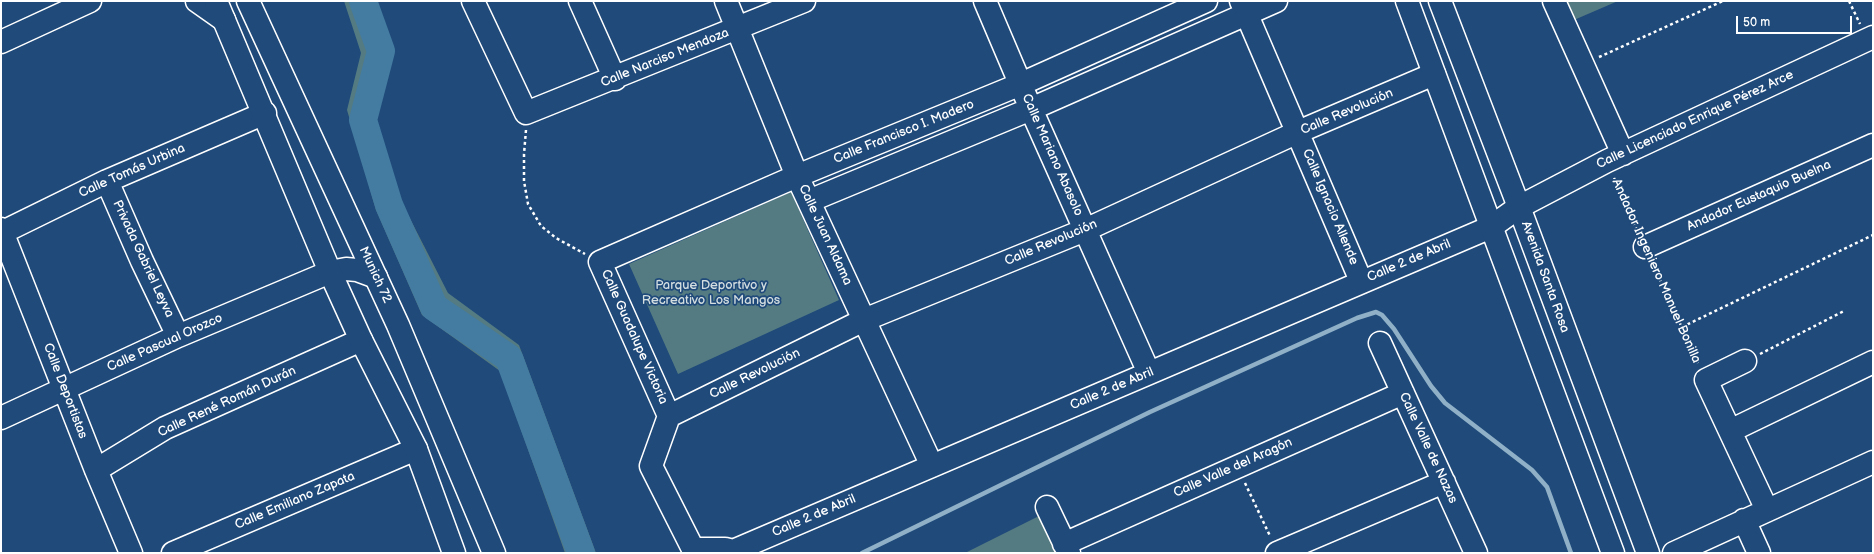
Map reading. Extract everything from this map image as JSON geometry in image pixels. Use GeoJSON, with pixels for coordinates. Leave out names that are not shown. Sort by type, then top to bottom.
{"type":"FeatureCollection","features":[{"type":"Feature","properties":{"kind":"street"},"geometry":{"type":"LineString","coordinates":[[1,42],[90,1]]}},
{"type":"Feature","properties":{"kind":"street"},"geometry":{"type":"LineString","coordinates":[[197,1],[220,10],[330,272],[361,340],[416,449],[454,553]]}},
{"type":"Feature","properties":{"kind":"street","name":"Munich 72"},"geometry":{"type":"LineString","coordinates":[[248,1],[398,325],[494,553]]}},
{"type":"Feature","properties":{"kind":"street"},"geometry":{"type":"LineString","coordinates":[[473,1],[526,113]]}},
{"type":"Feature","properties":{"kind":"street"},"geometry":{"type":"LineString","coordinates":[[580,1],[615,79]]}},
{"type":"Feature","properties":{"kind":"street","name":"Calle Juan Aldama"},"geometry":{"type":"LineString","coordinates":[[726,1],[797,176],[932,466]]}},
{"type":"Feature","properties":{"kind":"street","name":"Calle Narciso Mendoza"},"geometry":{"type":"LineString","coordinates":[[526,113],[615,79],[804,1]]}},
{"type":"Feature","properties":{"kind":"street","name":"Calle Mariano Abasolo"},"geometry":{"type":"LineString","coordinates":[[986,1],[1031,109],[1149,373]]}},
{"type":"Feature","properties":{"kind":"street","name":"Calle Francisco I. Madero"},"geometry":{"type":"LineString","coordinates":[[600,262],[797,176],[1021,84],[1206,1]]}},
{"type":"Feature","properties":{"kind":"street","name":"Calle Francisco I. Madero"},"geometry":{"type":"LineString","coordinates":[[809,201],[1031,109],[1244,7],[1276,1]]}},
{"type":"Feature","properties":{"kind":"street"},"geometry":{"type":"LineString","coordinates":[[1407,1],[1613,553]]}},
{"type":"Feature","properties":{"kind":"street","name":"Avenida Santa Rosa"},"geometry":{"type":"LineString","coordinates":[[1440,1],[1519,207],[1648,553]]}},
{"type":"Feature","properties":{"kind":"street"},"geometry":{"type":"LineString","coordinates":[[1559,3],[1615,157]]}},
{"type":"Feature","properties":{"kind":"street","name":"Calle Ignacio Allende"},"geometry":{"type":"LineString","coordinates":[[1244,7],[1361,282]]}},
{"type":"Feature","properties":{"kind":"street","name":"Calle Licenciado Enrique Pérez Arce"},"geometry":{"type":"LineString","coordinates":[[1491,227],[1519,207],[1615,157],[1870,39]]}},
{"type":"Feature","properties":{"kind":"street","name":"Calle Revolución"},"geometry":{"type":"LineString","coordinates":[[669,416],[864,320],[1085,230],[1298,132],[1434,74]]}},
{"type":"Feature","properties":{"kind":"street","name":"Calle Tomás Urbina"},"geometry":{"type":"LineString","coordinates":[[1,231],[107,181],[264,113]]}},
{"type":"Feature","properties":{"kind":"street","name":"Andador Eustaquio Buelna"},"geometry":{"type":"LineString","coordinates":[[1645,247],[1873,144]]}},
{"type":"Feature","properties":{"kind":"street","name":"Privada Gabriel Leyva"},"geometry":{"type":"LineString","coordinates":[[107,181],[142,261],[178,336]]}},
{"type":"Feature","properties":{"kind":"street","name":"Calle 2 de Abril"},"geometry":{"type":"LineString","coordinates":[[733,551],[1491,227]]}},
{"type":"Feature","properties":{"kind":"street","name":"Calle Deportistas"},"geometry":{"type":"LineString","coordinates":[[1,231],[96,470],[131,553]]}},
{"type":"Feature","properties":{"kind":"street","name":"Calle Guadalupe Victoria"},"geometry":{"type":"LineString","coordinates":[[600,262],[669,416],[651,466],[693,549],[725,549],[733,551]]}},
{"type":"Feature","properties":{"kind":"street","name":"Calle Pascual Orozco"},"geometry":{"type":"LineString","coordinates":[[1,418],[178,336],[330,272],[346,269],[357,270],[376,277]]}},
{"type":"Feature","properties":{"kind":"street","name":"Calle René Román Durán"},"geometry":{"type":"LineString","coordinates":[[96,470],[165,428],[361,340]]}},
{"type":"Feature","properties":{"kind":"street","name":"Calle Valle de Nazas"},"geometry":{"type":"LineString","coordinates":[[1380,343],[1476,553]]}},
{"type":"Feature","properties":{"kind":"street"},"geometry":{"type":"LineString","coordinates":[[1745,361],[1706,380],[1767,510]]}},
{"type":"Feature","properties":{"kind":"street"},"geometry":{"type":"LineString","coordinates":[[1730,431],[1873,362]]}},
{"type":"Feature","properties":{"kind":"street","name":"Calle Valle del Aragón"},"geometry":{"type":"LineString","coordinates":[[1067,548],[1237,466],[1403,393]]}},
{"type":"Feature","properties":{"kind":"street","name":"Calle Emiliano Zapata"},"geometry":{"type":"LineString","coordinates":[[173,553],[416,449]]}},
{"type":"Feature","properties":{"kind":"street"},"geometry":{"type":"LineString","coordinates":[[1674,553],[1873,462]]}},
{"type":"Feature","properties":{"kind":"street"},"geometry":{"type":"LineString","coordinates":[[1277,553],[1444,482]]}},
{"type":"Feature","properties":{"kind":"street"},"geometry":{"type":"LineString","coordinates":[[1047,507],[1067,548]]}},
{"type":"Feature","properties":{"kind":"street"},"geometry":{"type":"LineString","coordinates":[[1744,520],[1759,553]]}},
{"type":"Feature","properties":{"kind":"path"},"geometry":{"type":"LineString","coordinates":[[1582,65],[1723,1]]}},
{"type":"Feature","properties":{"kind":"path"},"geometry":{"type":"LineString","coordinates":[[1849,1],[1870,39]]}},
{"type":"Feature","properties":{"kind":"path"},"geometry":{"type":"LineString","coordinates":[[526,113],[524,182],[528,204],[541,226],[556,238],[600,262]]}},
{"type":"Feature","properties":{"kind":"path","name":"Andador Ingeniero Manuel Bonilla"},"geometry":{"type":"LineString","coordinates":[[1615,157],[1645,247],[1706,380]]}},
{"type":"Feature","properties":{"kind":"path"},"geometry":{"type":"LineString","coordinates":[[1682,327],[1873,235]]}},
{"type":"Feature","properties":{"kind":"path"},"geometry":{"type":"LineString","coordinates":[[1745,361],[1844,311]]}},
{"type":"Feature","properties":{"kind":"path"},"geometry":{"type":"LineString","coordinates":[[1237,466],[1277,553]]}},
{"type":"Feature","properties":{"kind":"green space"},"geometry":{"type":"Polygon","coordinates":[[[344,1],[370,1],[388,32],[377,120],[399,197],[448,293],[519,345],[596,553],[565,553],[500,371],[422,315],[376,210],[347,110],[361,53],[344,1]]]}},
{"type":"Feature","properties":{"kind":"green space"},"geometry":{"type":"Polygon","coordinates":[[[1557,1],[1618,1],[1567,23],[1557,1]]]}},
{"type":"Feature","properties":{"kind":"green space","name":"Parque Deportivo y Recreativo Los Mangos"},"geometry":{"type":"Polygon","coordinates":[[[791,192],[839,300],[678,374],[629,264],[791,192]]]}},
{"type":"Feature","properties":{"kind":"green space"},"geometry":{"type":"Polygon","coordinates":[[[1045,513],[1064,553],[965,553],[1045,513]]]}},
{"type":"Feature","properties":{"kind":"waterway"},"geometry":{"type":"LineString","coordinates":[[363,1],[381,51],[363,120],[389,205],[434,307],[509,358],[581,553]]}},
{"type":"Feature","properties":{"kind":"waterway"},"geometry":{"type":"LineString","coordinates":[[862,553],[1150,412],[1357,318],[1376,312],[1382,315],[1394,329],[1431,386],[1445,403],[1532,470],[1547,487],[1571,553]]}}]}
